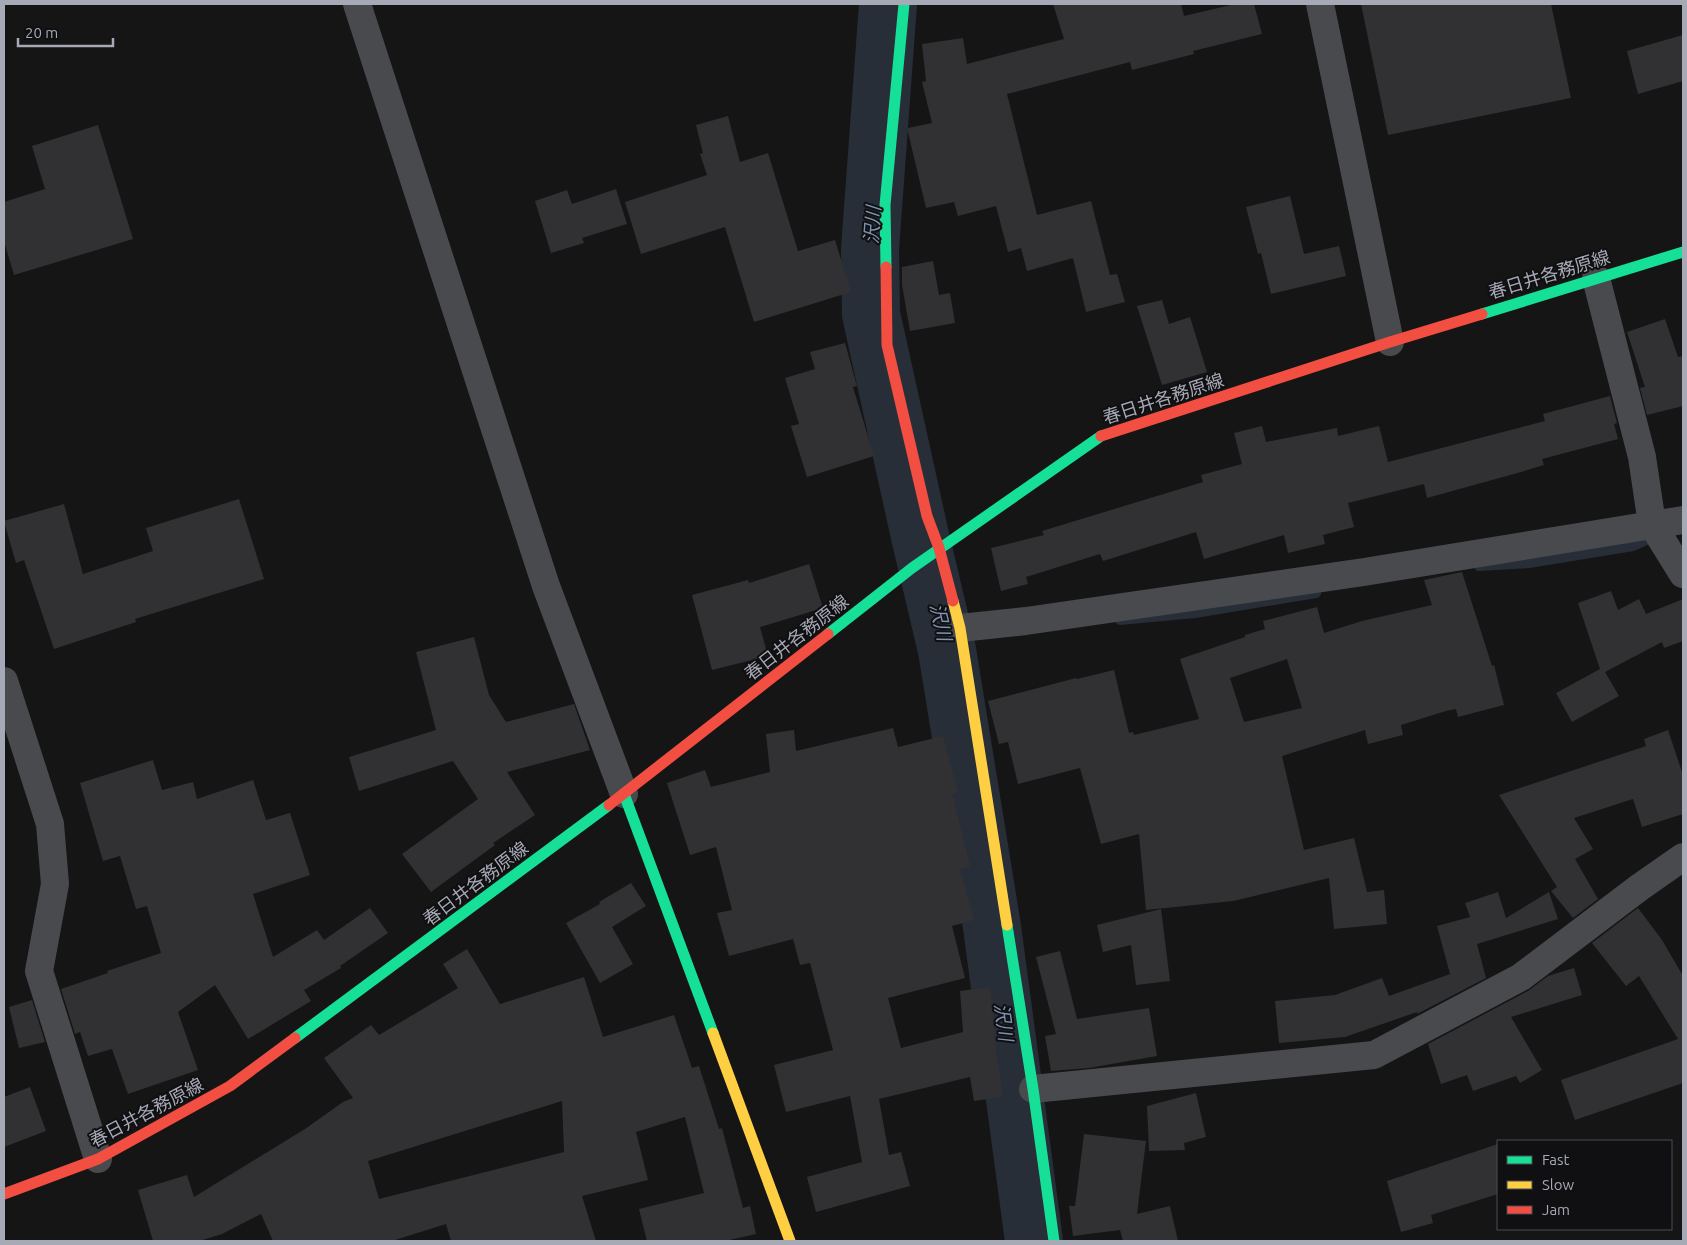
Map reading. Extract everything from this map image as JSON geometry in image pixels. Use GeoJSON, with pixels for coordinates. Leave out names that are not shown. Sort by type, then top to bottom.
{"type":"FeatureCollection","features":[{"type":"Feature","properties":{"kind":"main road"},"geometry":{"type":"LineString","coordinates":[[904,4],[884,205],[887,344],[927,516],[939,548],[960,628],[1033,1088],[1054,1241]]}},
{"type":"Feature","properties":{"kind":"main road","name":"春日井各務原線"},"geometry":{"type":"LineString","coordinates":[[4,1194],[98,1159],[230,1086],[624,794],[912,568],[1101,436],[1390,342],[1683,252]]}},
{"type":"Feature","properties":{"kind":"main road"},"geometry":{"type":"LineString","coordinates":[[624,794],[790,1241]]}},
{"type":"Feature","properties":{"kind":"street"},"geometry":{"type":"LineString","coordinates":[[357,4],[546,586],[624,794]]}},
{"type":"Feature","properties":{"kind":"street"},"geometry":{"type":"LineString","coordinates":[[1320,4],[1390,342]]}},
{"type":"Feature","properties":{"kind":"street"},"geometry":{"type":"LineString","coordinates":[[1596,278],[1642,457],[1652,524],[1683,574]]}},
{"type":"Feature","properties":{"kind":"street"},"geometry":{"type":"LineString","coordinates":[[960,628],[1026,621],[1364,572],[1683,520]]}},
{"type":"Feature","properties":{"kind":"street"},"geometry":{"type":"LineString","coordinates":[[4,681],[50,824],[55,884],[39,972],[98,1159]]}},
{"type":"Feature","properties":{"kind":"street"},"geometry":{"type":"LineString","coordinates":[[1033,1088],[1374,1055],[1521,977],[1683,857]]}},
{"type":"Feature","properties":{"kind":"building"},"geometry":{"type":"Polygon","coordinates":[[[1053,4],[1181,4],[1184,16],[1235,4],[1254,4],[1262,34],[1193,51],[1194,54],[1132,70],[1130,62],[1007,94],[1037,215],[1091,201],[1110,275],[1117,274],[1125,302],[1086,312],[1073,258],[1027,271],[1021,248],[1008,252],[996,206],[958,216],[954,202],[926,208],[908,132],[908,128],[932,123],[922,82],[926,81],[922,44],[963,38],[967,64],[1064,39],[1053,4]]]}},
{"type":"Feature","properties":{"kind":"building"},"geometry":{"type":"Polygon","coordinates":[[[1361,4],[1551,4],[1571,98],[1388,135],[1361,4]]]}},
{"type":"Feature","properties":{"kind":"building"},"geometry":{"type":"Polygon","coordinates":[[[1683,35],[1683,81],[1638,94],[1627,51],[1683,35]]]}},
{"type":"Feature","properties":{"kind":"building"},"geometry":{"type":"Polygon","coordinates":[[[728,116],[740,162],[768,153],[798,251],[835,240],[851,292],[754,322],[725,227],[641,254],[625,202],[707,175],[700,154],[703,153],[696,125],[728,116]]]}},
{"type":"Feature","properties":{"kind":"building"},"geometry":{"type":"Polygon","coordinates":[[[98,125],[133,239],[14,275],[4,241],[4,202],[45,189],[32,146],[98,125]]]}},
{"type":"Feature","properties":{"kind":"building"},"geometry":{"type":"Polygon","coordinates":[[[616,189],[627,224],[582,238],[584,243],[551,253],[535,201],[567,190],[572,204],[616,189]]]}},
{"type":"Feature","properties":{"kind":"building"},"geometry":{"type":"Polygon","coordinates":[[[1290,196],[1304,254],[1339,246],[1346,276],[1271,294],[1261,253],[1258,254],[1246,207],[1290,196]]]}},
{"type":"Feature","properties":{"kind":"building"},"geometry":{"type":"Polygon","coordinates":[[[933,261],[939,295],[950,293],[955,323],[910,331],[902,285],[902,267],[933,261]]]}},
{"type":"Feature","properties":{"kind":"building"},"geometry":{"type":"Polygon","coordinates":[[[1162,300],[1169,324],[1190,317],[1207,372],[1162,385],[1137,306],[1162,300]]]}},
{"type":"Feature","properties":{"kind":"building"},"geometry":{"type":"Polygon","coordinates":[[[1665,319],[1678,357],[1683,356],[1683,406],[1647,415],[1640,388],[1645,387],[1627,332],[1665,319]]]}},
{"type":"Feature","properties":{"kind":"building"},"geometry":{"type":"Polygon","coordinates":[[[845,343],[857,386],[853,387],[874,456],[807,477],[791,426],[799,424],[785,378],[815,369],[810,352],[845,343]]]}},
{"type":"Feature","properties":{"kind":"building"},"geometry":{"type":"Polygon","coordinates":[[[1610,396],[1617,423],[1614,424],[1618,439],[1542,459],[1544,465],[1427,498],[1424,484],[1348,503],[1354,527],[1323,535],[1325,544],[1288,553],[1284,535],[1204,559],[1196,532],[1103,561],[1100,554],[1026,577],[1028,584],[1001,591],[991,548],[1044,535],[1042,531],[1203,482],[1201,475],[1242,464],[1234,433],[1262,426],[1266,442],[1337,428],[1338,436],[1379,426],[1388,462],[1545,421],[1543,414],[1610,396]]]}},
{"type":"Feature","properties":{"kind":"building"},"geometry":{"type":"Polygon","coordinates":[[[239,499],[264,579],[135,619],[136,622],[54,649],[24,560],[16,563],[4,521],[64,504],[83,574],[153,551],[146,528],[239,499]]]}},
{"type":"Feature","properties":{"kind":"building"},"geometry":{"type":"Polygon","coordinates":[[[809,564],[823,608],[760,627],[768,656],[712,670],[692,595],[748,580],[749,583],[809,564]]]}},
{"type":"Feature","properties":{"kind":"building"},"geometry":{"type":"Polygon","coordinates":[[[1462,572],[1492,666],[1494,665],[1504,705],[1458,717],[1456,709],[1446,711],[1401,725],[1403,735],[1368,744],[1365,730],[1282,756],[1304,850],[1354,838],[1367,892],[1384,890],[1387,924],[1334,929],[1329,878],[1233,901],[1146,910],[1139,834],[1101,844],[1080,768],[1018,784],[1008,742],[999,744],[988,701],[1114,670],[1129,733],[1133,732],[1134,735],[1199,719],[1180,659],[1265,629],[1263,621],[1317,607],[1324,633],[1362,621],[1432,605],[1424,580],[1462,572]],[[1287,659],[1230,678],[1244,722],[1302,708],[1287,659]]]}},
{"type":"Feature","properties":{"kind":"building"},"geometry":{"type":"Polygon","coordinates":[[[1611,591],[1618,610],[1639,599],[1646,614],[1683,599],[1683,641],[1664,648],[1662,642],[1605,672],[1619,696],[1572,722],[1556,693],[1600,669],[1578,603],[1611,591]]]}},
{"type":"Feature","properties":{"kind":"building"},"geometry":{"type":"Polygon","coordinates":[[[474,637],[489,695],[506,722],[574,704],[590,750],[507,772],[535,815],[493,843],[495,845],[431,892],[402,854],[478,799],[453,761],[359,791],[349,757],[436,730],[416,652],[474,637]]]}},
{"type":"Feature","properties":{"kind":"building"},"geometry":{"type":"Polygon","coordinates":[[[893,728],[898,747],[943,736],[958,792],[952,794],[970,866],[960,869],[974,920],[952,926],[965,978],[888,998],[901,1048],[963,1032],[960,991],[990,987],[997,1062],[1003,1097],[974,1101],[970,1077],[879,1099],[889,1155],[901,1152],[910,1186],[816,1212],[807,1177],[862,1162],[850,1096],[786,1112],[774,1065],[833,1050],[810,963],[800,965],[793,939],[729,956],[717,913],[732,910],[716,847],[690,855],[667,783],[705,770],[711,787],[770,772],[766,734],[794,730],[796,751],[893,728]]]}},
{"type":"Feature","properties":{"kind":"building"},"geometry":{"type":"Polygon","coordinates":[[[1668,730],[1683,775],[1683,814],[1642,827],[1633,799],[1574,818],[1593,849],[1575,859],[1598,899],[1573,918],[1551,891],[1557,887],[1499,795],[1646,746],[1644,739],[1668,730]]]}},
{"type":"Feature","properties":{"kind":"building"},"geometry":{"type":"Polygon","coordinates":[[[153,760],[162,790],[193,782],[197,799],[253,780],[266,820],[290,813],[310,875],[253,894],[273,957],[317,930],[324,940],[370,908],[388,933],[340,966],[341,968],[304,990],[311,1001],[248,1039],[215,985],[178,1012],[198,1070],[128,1094],[112,1049],[88,1056],[80,1032],[75,1034],[61,989],[161,953],[147,906],[136,909],[120,856],[103,861],[80,783],[153,760]]]}},
{"type":"Feature","properties":{"kind":"building"},"geometry":{"type":"Polygon","coordinates":[[[631,883],[646,906],[612,927],[633,964],[600,983],[566,923],[600,904],[599,902],[631,883]]]}},
{"type":"Feature","properties":{"kind":"building"},"geometry":{"type":"Polygon","coordinates":[[[1498,892],[1506,918],[1549,892],[1558,919],[1477,944],[1486,978],[1417,1014],[1417,1012],[1345,1037],[1279,1043],[1275,1001],[1335,995],[1382,978],[1389,996],[1450,974],[1437,926],[1470,917],[1465,903],[1498,892]]]}},
{"type":"Feature","properties":{"kind":"building"},"geometry":{"type":"Polygon","coordinates":[[[1638,908],[1662,940],[1683,976],[1683,1083],[1575,1120],[1561,1080],[1678,1039],[1639,976],[1626,986],[1592,943],[1638,908]]]}},
{"type":"Feature","properties":{"kind":"building"},"geometry":{"type":"Polygon","coordinates":[[[1161,909],[1170,981],[1136,985],[1131,945],[1103,952],[1097,925],[1161,909]]]}},
{"type":"Feature","properties":{"kind":"building"},"geometry":{"type":"Polygon","coordinates":[[[467,949],[500,1004],[584,977],[603,1037],[674,1015],[692,1068],[699,1066],[719,1129],[722,1128],[743,1208],[750,1206],[756,1234],[725,1241],[647,1241],[639,1209],[704,1193],[685,1117],[636,1132],[648,1180],[582,1196],[596,1241],[451,1241],[446,1224],[392,1241],[273,1241],[261,1214],[222,1234],[199,1241],[153,1241],[138,1190],[187,1175],[194,1197],[305,1129],[343,1102],[353,1098],[324,1058],[371,1025],[379,1035],[458,988],[443,964],[467,949]],[[562,1101],[368,1161],[379,1199],[564,1152],[562,1101]]]}},
{"type":"Feature","properties":{"kind":"building"},"geometry":{"type":"Polygon","coordinates":[[[1060,951],[1077,1019],[1149,1008],[1157,1056],[1089,1068],[1051,1071],[1045,1036],[1056,1034],[1036,957],[1060,951]]]}},
{"type":"Feature","properties":{"kind":"building"},"geometry":{"type":"Polygon","coordinates":[[[1574,968],[1582,995],[1511,1017],[1542,1070],[1520,1083],[1516,1076],[1473,1091],[1467,1075],[1441,1084],[1428,1044],[1528,991],[1548,976],[1574,968]]]}},
{"type":"Feature","properties":{"kind":"building"},"geometry":{"type":"Polygon","coordinates":[[[32,1000],[45,1042],[19,1048],[9,1007],[32,1000]]]}},
{"type":"Feature","properties":{"kind":"building"},"geometry":{"type":"Polygon","coordinates":[[[30,1087],[46,1131],[4,1147],[4,1097],[30,1087]]]}},
{"type":"Feature","properties":{"kind":"building"},"geometry":{"type":"Polygon","coordinates":[[[1196,1093],[1206,1137],[1184,1143],[1185,1150],[1149,1151],[1147,1106],[1196,1093]]]}},
{"type":"Feature","properties":{"kind":"building"},"geometry":{"type":"Polygon","coordinates":[[[1084,1134],[1146,1141],[1137,1214],[1170,1206],[1178,1241],[1123,1241],[1120,1230],[1073,1236],[1069,1206],[1075,1206],[1084,1134]]]}},
{"type":"Feature","properties":{"kind":"building"},"geometry":{"type":"Polygon","coordinates":[[[1497,1144],[1497,1194],[1431,1215],[1433,1223],[1401,1232],[1387,1181],[1497,1144]]]}},
{"type":"Feature","properties":{"kind":"waterway","name":"沢川"},"geometry":{"type":"LineString","coordinates":[[888,4],[870,249],[871,314],[947,650],[992,927],[1034,1241]]}},
{"type":"Feature","properties":{"kind":"waterway"},"geometry":{"type":"LineString","coordinates":[[1479,566],[1529,563],[1633,546],[1658,535]]}},
{"type":"Feature","properties":{"kind":"waterway"},"geometry":{"type":"LineString","coordinates":[[1120,620],[1195,613],[1316,593]]}},
{"type":"Feature","properties":{"kind":"traffic: fast"},"geometry":{"type":"LineString","coordinates":[[886,267],[885,205],[904,4]]}},
{"type":"Feature","properties":{"kind":"traffic: fast"},"geometry":{"type":"LineString","coordinates":[[1482,314],[1683,252]]}},
{"type":"Feature","properties":{"kind":"traffic: fast"},"geometry":{"type":"LineString","coordinates":[[828,634],[912,568],[1101,436]]}},
{"type":"Feature","properties":{"kind":"traffic: fast"},"geometry":{"type":"LineString","coordinates":[[624,794],[713,1033]]}},
{"type":"Feature","properties":{"kind":"traffic: fast"},"geometry":{"type":"LineString","coordinates":[[295,1038],[609,805]]}},
{"type":"Feature","properties":{"kind":"traffic: fast"},"geometry":{"type":"LineString","coordinates":[[1007,925],[1033,1089],[1054,1241]]}},
{"type":"Feature","properties":{"kind":"traffic: slow"},"geometry":{"type":"LineString","coordinates":[[953,601],[960,628],[1007,925]]}},
{"type":"Feature","properties":{"kind":"traffic: slow"},"geometry":{"type":"LineString","coordinates":[[713,1033],[790,1241]]}},
{"type":"Feature","properties":{"kind":"traffic: jam"},"geometry":{"type":"LineString","coordinates":[[886,267],[887,345],[927,516],[939,548],[953,601]]}},
{"type":"Feature","properties":{"kind":"traffic: jam"},"geometry":{"type":"LineString","coordinates":[[1101,436],[1482,314]]}},
{"type":"Feature","properties":{"kind":"traffic: jam"},"geometry":{"type":"LineString","coordinates":[[609,805],[828,634]]}},
{"type":"Feature","properties":{"kind":"traffic: jam"},"geometry":{"type":"LineString","coordinates":[[4,1194],[98,1159],[230,1086],[295,1038]]}}]}
